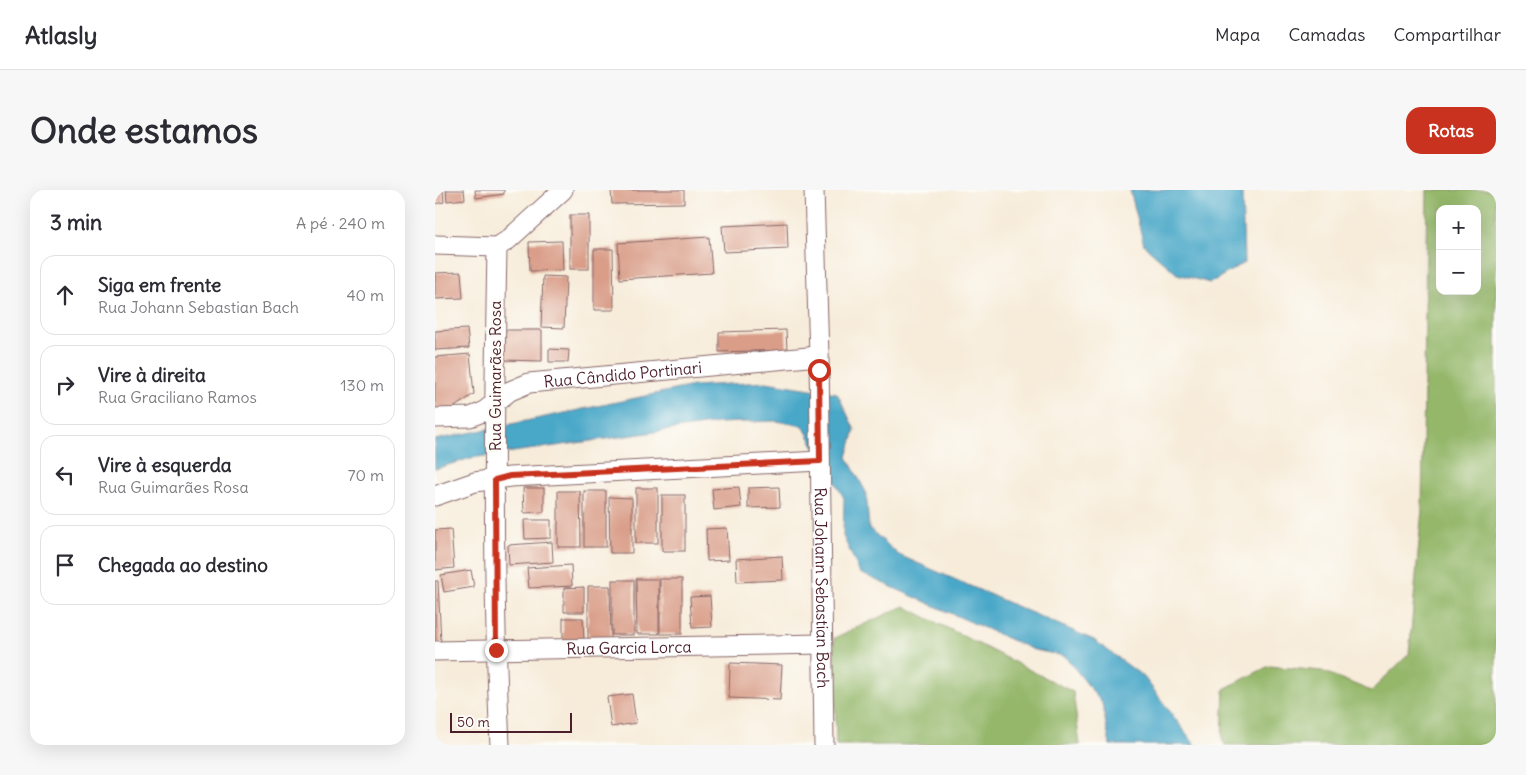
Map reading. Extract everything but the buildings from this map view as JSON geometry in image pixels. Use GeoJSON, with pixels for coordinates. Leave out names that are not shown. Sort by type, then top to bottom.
{"type":"FeatureCollection","features":[{"type":"Feature","properties":{"kind":"street"},"geometry":{"type":"LineString","coordinates":[[435,245],[497,247],[509,240],[563,190]]}},
{"type":"Feature","properties":{"kind":"street","name":"Rua Johann Sebastian Bach"},"geometry":{"type":"LineString","coordinates":[[814,190],[819,356],[824,745]]}},
{"type":"Feature","properties":{"kind":"street","name":"Rua Guimarães Rosa"},"geometry":{"type":"LineString","coordinates":[[497,247],[494,403],[496,650],[500,745]]}},
{"type":"Feature","properties":{"kind":"street","name":"Rua Cândido Portinari"},"geometry":{"type":"LineString","coordinates":[[435,418],[470,417],[483,412],[510,391],[529,383],[819,356]]}},
{"type":"Feature","properties":{"kind":"street"},"geometry":{"type":"LineString","coordinates":[[435,496],[475,482],[510,476],[820,461]]}},
{"type":"Feature","properties":{"kind":"street","name":"Rua Garcia Lorca"},"geometry":{"type":"LineString","coordinates":[[435,651],[822,644]]}},
{"type":"Feature","properties":{"kind":"green space"},"geometry":{"type":"Polygon","coordinates":[[[1427,190],[1496,190],[1496,745],[1225,745],[1222,739],[1224,689],[1269,666],[1322,671],[1371,691],[1409,654],[1422,509],[1427,190]]]}},
{"type":"Feature","properties":{"kind":"green space"},"geometry":{"type":"Polygon","coordinates":[[[904,606],[1073,692],[1080,745],[836,745],[834,638],[904,606]]]}},
{"type":"Feature","properties":{"kind":"water"},"geometry":{"type":"Polygon","coordinates":[[[1130,190],[1242,190],[1244,263],[1210,283],[1177,274],[1144,245],[1130,190]]]}},
{"type":"Feature","properties":{"kind":"water"},"geometry":{"type":"Polygon","coordinates":[[[766,382],[837,393],[855,430],[847,457],[866,492],[869,528],[899,555],[1094,640],[1144,677],[1195,745],[1110,745],[1102,703],[1065,656],[1034,650],[860,573],[843,536],[844,498],[803,426],[776,421],[718,423],[471,458],[435,469],[435,440],[693,386],[766,382]]]}},
{"type":"Feature","properties":{"kind":"route"},"geometry":{"type":"LineString","coordinates":[[496,650],[495,480],[510,476],[820,461],[819,370]]}}]}
